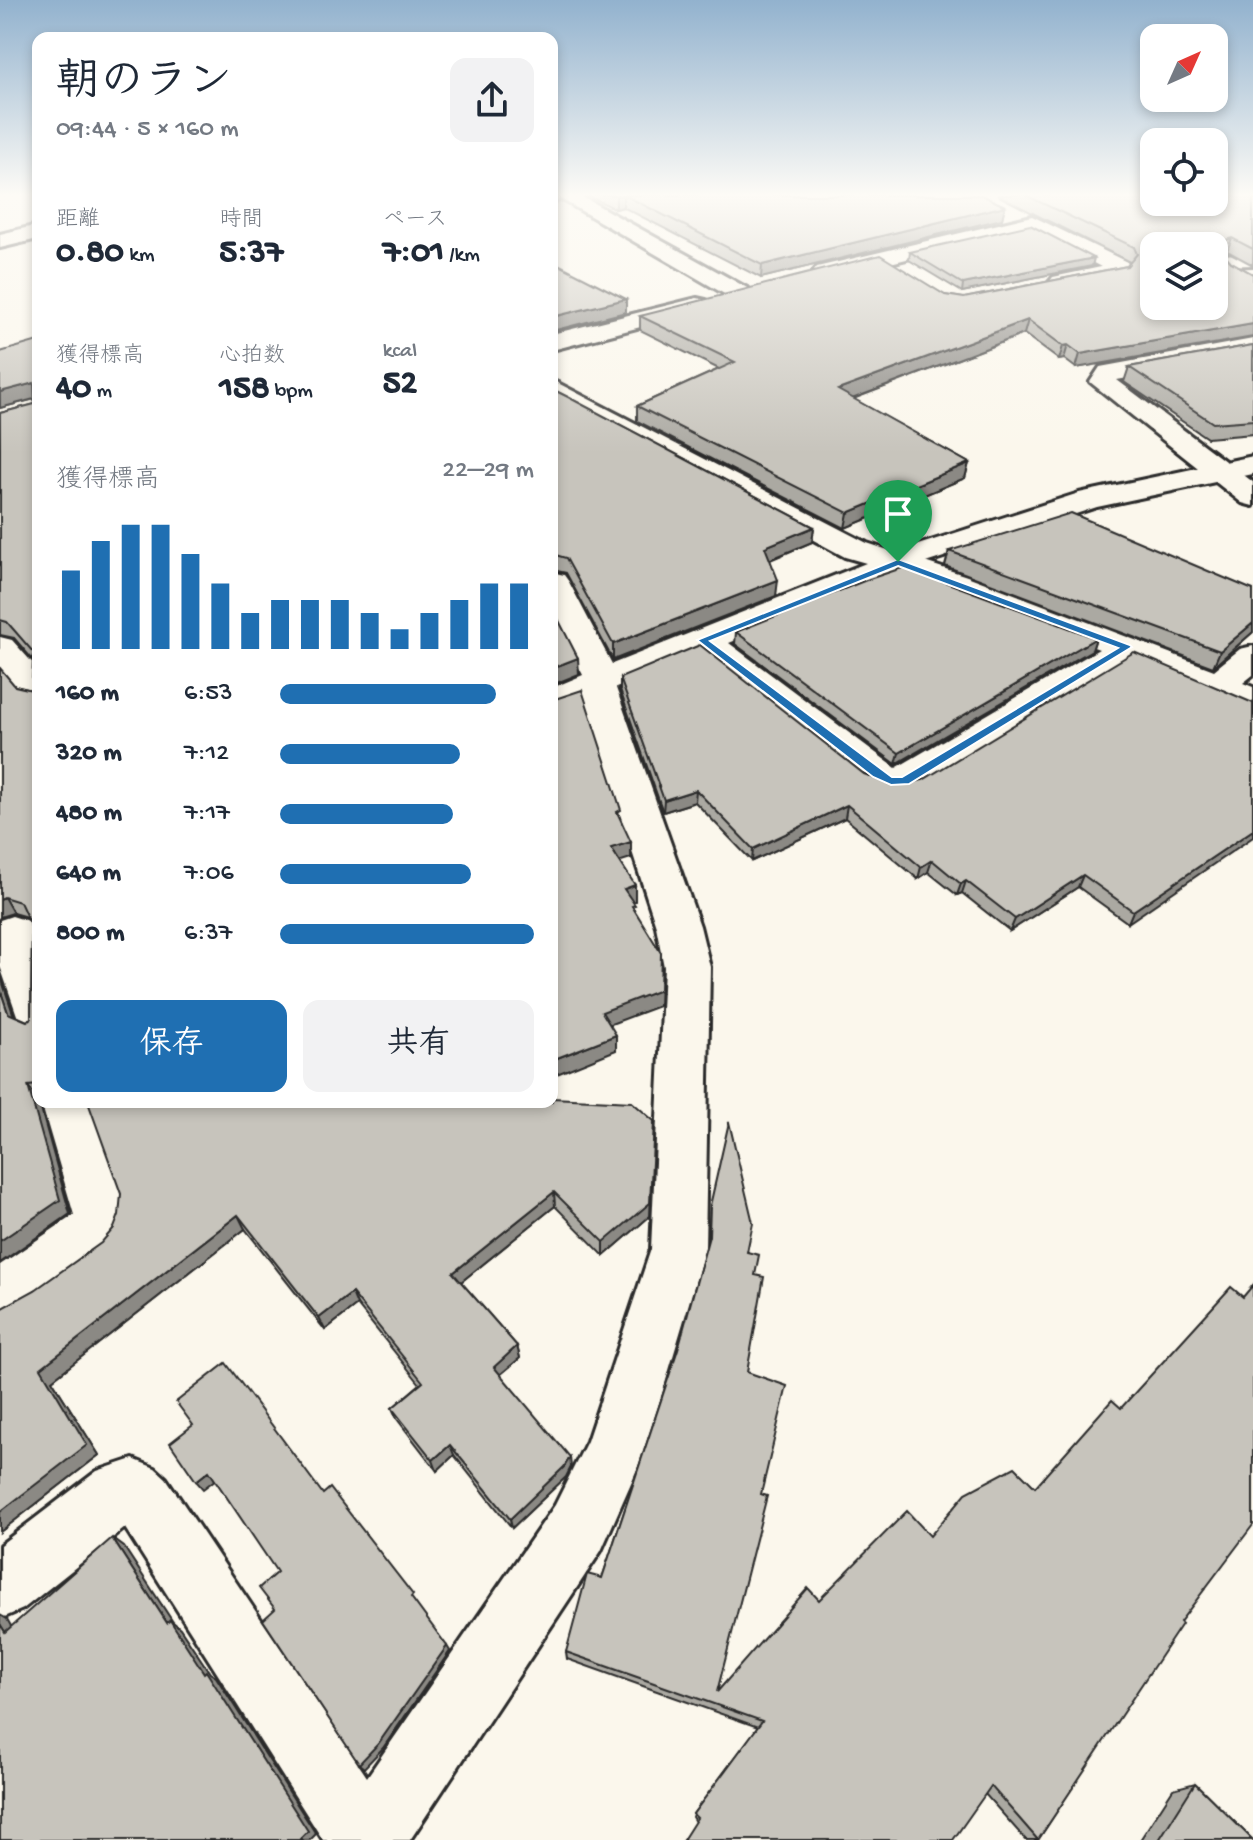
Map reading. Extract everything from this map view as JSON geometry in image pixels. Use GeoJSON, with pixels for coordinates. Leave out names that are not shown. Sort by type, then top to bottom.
{"type":"FeatureCollection","features":[{"type":"Feature","properties":{"kind":"street"},"geometry":{"type":"LineString","coordinates":[[717,281],[741,294]]}},
{"type":"Feature","properties":{"kind":"street"},"geometry":{"type":"LineString","coordinates":[[1042,286],[1067,281]]}},
{"type":"Feature","properties":{"kind":"street"},"geometry":{"type":"LineString","coordinates":[[558,340],[768,286]]}},
{"type":"Feature","properties":{"kind":"street"},"geometry":{"type":"LineString","coordinates":[[1253,347],[1109,373],[1103,382],[1253,497]]}},
{"type":"Feature","properties":{"kind":"street"},"geometry":{"type":"LineString","coordinates":[[558,391],[856,550],[898,562],[1127,647],[1219,684],[1253,702]]}},
{"type":"Feature","properties":{"kind":"street"},"geometry":{"type":"LineString","coordinates":[[584,688],[898,562],[1090,499],[1253,465]]}},
{"type":"Feature","properties":{"kind":"street"},"geometry":{"type":"LineString","coordinates":[[0,1586],[119,1493],[133,1490],[144,1500],[366,1840],[578,1528],[614,1451],[678,1249],[687,967],[678,926],[584,688],[558,602]]}},
{"type":"Feature","properties":{"kind":"street"},"geometry":{"type":"LineString","coordinates":[[703,640],[877,775],[891,781],[904,781],[1127,647]]}},
{"type":"Feature","properties":{"kind":"street"},"geometry":{"type":"LineString","coordinates":[[0,648],[32,685]]}},
{"type":"Feature","properties":{"kind":"street"},"geometry":{"type":"LineString","coordinates":[[1219,684],[1253,657]]}},
{"type":"Feature","properties":{"kind":"street"},"geometry":{"type":"LineString","coordinates":[[17,931],[32,990]]}},
{"type":"Feature","properties":{"kind":"street"},"geometry":{"type":"LineString","coordinates":[[0,1297],[87,1239],[101,1224],[100,1209],[68,1108]]}},
{"type":"Feature","properties":{"kind":"building"},"geometry":{"type":"Polygon","coordinates":[[[558,281],[591,281],[626,299],[558,316],[558,281]]]}},
{"type":"Feature","properties":{"kind":"building"},"geometry":{"type":"Polygon","coordinates":[[[778,281],[922,281],[945,295],[964,298],[1051,281],[1140,281],[1140,320],[1228,320],[1228,281],[1253,281],[1253,324],[1080,354],[1068,345],[1063,346],[1028,320],[838,390],[969,463],[848,513],[637,406],[735,362],[640,316],[778,281]]]}},
{"type":"Feature","properties":{"kind":"building"},"geometry":{"type":"Polygon","coordinates":[[[32,343],[32,384],[0,392],[0,352],[32,343]]]}},
{"type":"Feature","properties":{"kind":"building"},"geometry":{"type":"Polygon","coordinates":[[[1253,345],[1253,420],[1213,423],[1129,367],[1253,345]]]}},
{"type":"Feature","properties":{"kind":"building"},"geometry":{"type":"Polygon","coordinates":[[[558,392],[814,527],[765,547],[778,580],[613,644],[566,558],[558,556],[558,392]]]}},
{"type":"Feature","properties":{"kind":"building"},"geometry":{"type":"Polygon","coordinates":[[[32,405],[32,651],[7,622],[0,620],[0,413],[32,405]]]}},
{"type":"Feature","properties":{"kind":"building"},"geometry":{"type":"Polygon","coordinates":[[[1071,513],[1253,590],[1253,623],[1220,651],[949,551],[1071,513]]]}},
{"type":"Feature","properties":{"kind":"building"},"geometry":{"type":"Polygon","coordinates":[[[905,567],[1096,638],[899,753],[736,632],[905,567]]]}},
{"type":"Feature","properties":{"kind":"building"},"geometry":{"type":"Polygon","coordinates":[[[558,619],[578,658],[558,666],[558,619]]]}},
{"type":"Feature","properties":{"kind":"building"},"geometry":{"type":"Polygon","coordinates":[[[700,645],[864,774],[893,785],[923,780],[1134,652],[1253,703],[1253,830],[1133,911],[1083,875],[1015,919],[966,881],[961,884],[932,860],[921,867],[847,805],[753,849],[696,790],[664,800],[620,678],[700,645]]]}},
{"type":"Feature","properties":{"kind":"building"},"geometry":{"type":"Polygon","coordinates":[[[0,668],[15,686],[32,690],[32,928],[20,902],[4,897],[0,899],[0,668]]]}},
{"type":"Feature","properties":{"kind":"building"},"geometry":{"type":"Polygon","coordinates":[[[582,690],[621,810],[617,812],[631,842],[611,848],[635,885],[624,889],[635,905],[632,906],[661,953],[660,990],[602,1012],[616,1035],[558,1058],[558,698],[582,690]]]}},
{"type":"Feature","properties":{"kind":"building"},"geometry":{"type":"Polygon","coordinates":[[[32,928],[32,1086],[28,1086],[60,1200],[0,1241],[0,989],[8,1013],[27,1021],[31,1018],[32,928]]]}},
{"type":"Feature","properties":{"kind":"building"},"geometry":{"type":"Polygon","coordinates":[[[558,1098],[632,1102],[654,1121],[650,1203],[604,1242],[554,1192],[453,1273],[517,1346],[494,1367],[570,1457],[564,1467],[510,1519],[450,1445],[433,1460],[392,1408],[423,1382],[352,1293],[319,1318],[238,1215],[41,1368],[87,1445],[0,1512],[0,1309],[35,1290],[101,1243],[114,1228],[121,1194],[90,1108],[558,1108],[558,1098]]]}},
{"type":"Feature","properties":{"kind":"building"},"geometry":{"type":"Polygon","coordinates":[[[729,1122],[753,1223],[747,1252],[759,1255],[755,1275],[764,1277],[747,1372],[787,1386],[761,1494],[767,1496],[717,1692],[808,1588],[819,1600],[907,1511],[930,1536],[966,1493],[1015,1467],[1035,1487],[1112,1400],[1121,1408],[1231,1287],[1243,1297],[1253,1285],[1253,1525],[1180,1622],[1182,1624],[1038,1840],[991,1786],[953,1840],[683,1840],[697,1818],[693,1814],[762,1721],[566,1652],[587,1574],[602,1578],[678,1349],[709,1236],[710,1206],[729,1122]]]}},
{"type":"Feature","properties":{"kind":"building"},"geometry":{"type":"Polygon","coordinates":[[[226,1363],[323,1494],[330,1488],[413,1595],[411,1597],[447,1646],[378,1744],[359,1764],[263,1620],[275,1609],[259,1588],[277,1572],[209,1471],[196,1481],[170,1443],[193,1425],[176,1402],[226,1363]]]}},
{"type":"Feature","properties":{"kind":"building"},"geometry":{"type":"Polygon","coordinates":[[[112,1538],[167,1623],[170,1620],[204,1673],[206,1671],[308,1831],[299,1840],[0,1840],[0,1624],[5,1632],[112,1538]]]}},
{"type":"Feature","properties":{"kind":"building"},"geometry":{"type":"Polygon","coordinates":[[[1195,1783],[1253,1840],[1159,1840],[1195,1783]]]}},
{"type":"Feature","properties":{"kind":"route"},"geometry":{"type":"LineString","coordinates":[[898,562],[1127,647],[904,781],[891,781],[877,775],[703,640],[898,562]]}}]}
